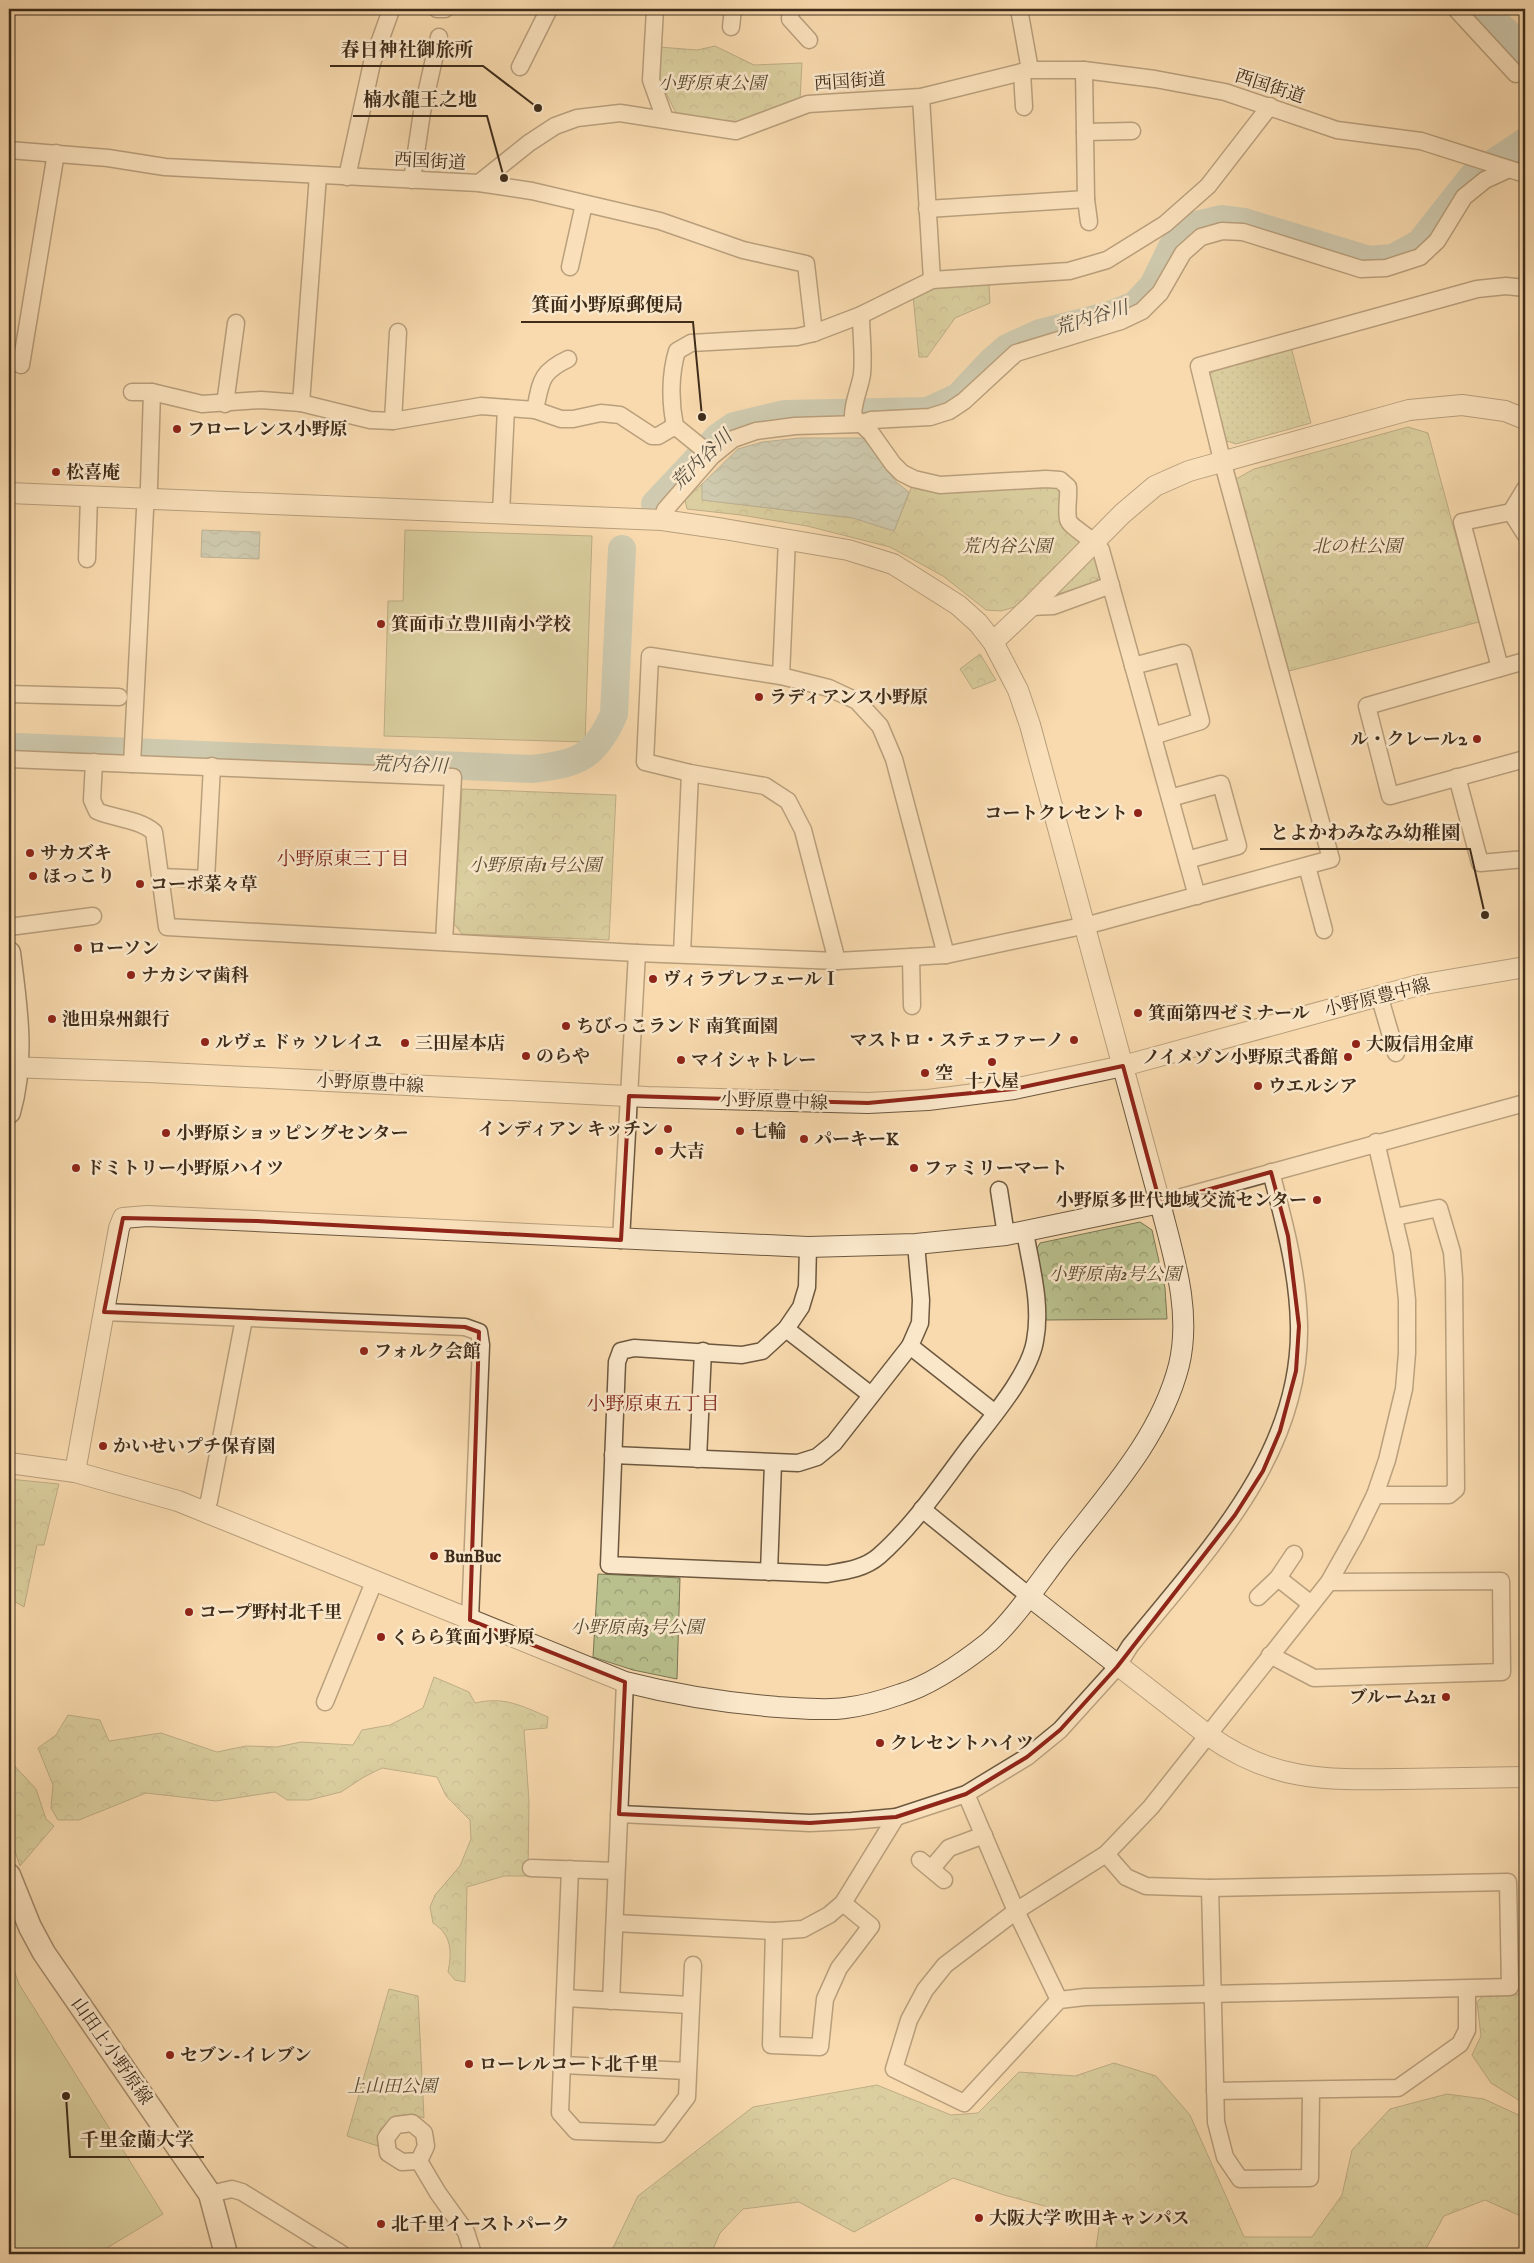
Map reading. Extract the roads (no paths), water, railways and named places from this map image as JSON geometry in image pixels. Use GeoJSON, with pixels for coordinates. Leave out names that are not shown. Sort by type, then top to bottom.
{"type":"FeatureCollection","features":[{"type":"Feature","properties":{"kind":"main road"},"geometry":{"type":"LineString","coordinates":[[9,954],[19,1038],[12,1067],[13,1096],[9,1112]]}},
{"type":"Feature","properties":{"kind":"main road","name":"山田上小野原線"},"geometry":{"type":"LineString","coordinates":[[9,1875],[30,1927],[48,1959],[210,2194],[226,2254]]}},
{"type":"Feature","properties":{"kind":"street"},"geometry":{"type":"LineString","coordinates":[[437,9],[445,9]]}},
{"type":"Feature","properties":{"kind":"street"},"geometry":{"type":"LineString","coordinates":[[520,67],[549,9]]}},
{"type":"Feature","properties":{"kind":"street"},"geometry":{"type":"LineString","coordinates":[[655,9],[651,80],[665,119]]}},
{"type":"Feature","properties":{"kind":"street"},"geometry":{"type":"LineString","coordinates":[[731,27],[733,9]]}},
{"type":"Feature","properties":{"kind":"street"},"geometry":{"type":"LineString","coordinates":[[791,9],[790,19],[809,40]]}},
{"type":"Feature","properties":{"kind":"street"},"geometry":{"type":"LineString","coordinates":[[1019,9],[1026,71],[1024,107]]}},
{"type":"Feature","properties":{"kind":"street"},"geometry":{"type":"LineString","coordinates":[[1456,9],[1516,74]]}},
{"type":"Feature","properties":{"kind":"street"},"geometry":{"type":"LineString","coordinates":[[347,177],[372,63],[391,10]]}},
{"type":"Feature","properties":{"kind":"street"},"geometry":{"type":"LineString","coordinates":[[412,180],[422,112],[439,37]]}},
{"type":"Feature","properties":{"kind":"street"},"geometry":{"type":"LineString","coordinates":[[1084,70],[1086,199],[1089,222]]}},
{"type":"Feature","properties":{"kind":"street","name":"西国街道"},"geometry":{"type":"LineString","coordinates":[[9,150],[56,153],[165,167],[479,183],[529,143],[555,126],[577,118],[620,113],[736,131],[808,104],[921,97],[1026,71],[1084,70],[1155,79],[1216,90],[1270,106],[1337,130],[1422,141],[1478,157],[1525,174]]}},
{"type":"Feature","properties":{"kind":"street"},"geometry":{"type":"LineString","coordinates":[[921,97],[926,209],[932,280]]}},
{"type":"Feature","properties":{"kind":"street"},"geometry":{"type":"LineString","coordinates":[[712,456],[675,426],[672,411],[673,373],[677,351],[691,343],[797,337],[814,333],[861,315],[932,280],[1069,271],[1107,260],[1165,224],[1208,186],[1270,106]]}},
{"type":"Feature","properties":{"kind":"street"},"geometry":{"type":"LineString","coordinates":[[1085,132],[1132,130]]}},
{"type":"Feature","properties":{"kind":"street"},"geometry":{"type":"LineString","coordinates":[[21,365],[56,153]]}},
{"type":"Feature","properties":{"kind":"street"},"geometry":{"type":"LineString","coordinates":[[662,520],[665,510],[712,456],[733,439],[756,431],[856,415],[870,420],[930,418],[949,411],[964,401],[1016,353],[1121,321],[1142,311],[1160,293],[1183,253],[1201,237],[1222,231],[1243,232],[1361,269],[1386,268],[1420,257],[1437,241],[1464,198],[1485,180],[1510,169]]}},
{"type":"Feature","properties":{"kind":"street"},"geometry":{"type":"LineString","coordinates":[[301,403],[318,175]]}},
{"type":"Feature","properties":{"kind":"street"},"geometry":{"type":"LineString","coordinates":[[479,183],[532,191],[660,221],[743,250],[806,264],[814,333]]}},
{"type":"Feature","properties":{"kind":"street"},"geometry":{"type":"LineString","coordinates":[[926,209],[1086,199]]}},
{"type":"Feature","properties":{"kind":"street"},"geometry":{"type":"LineString","coordinates":[[570,267],[584,204]]}},
{"type":"Feature","properties":{"kind":"street"},"geometry":{"type":"LineString","coordinates":[[94,762],[92,800],[97,811],[111,817],[145,824],[154,832],[168,927],[637,953],[838,961],[946,955],[1084,926],[1331,859],[1222,460],[1199,366],[1477,289],[1506,286],[1525,288]]}},
{"type":"Feature","properties":{"kind":"street"},"geometry":{"type":"LineString","coordinates":[[861,315],[862,370],[856,415],[902,473],[927,483],[940,485],[1060,480],[1068,487],[1068,520],[1072,528],[1091,545],[1101,550],[1197,896]]}},
{"type":"Feature","properties":{"kind":"street"},"geometry":{"type":"LineString","coordinates":[[225,404],[236,323]]}},
{"type":"Feature","properties":{"kind":"street"},"geometry":{"type":"LineString","coordinates":[[393,421],[398,332]]}},
{"type":"Feature","properties":{"kind":"street"},"geometry":{"type":"LineString","coordinates":[[534,410],[542,377],[554,366],[568,359]]}},
{"type":"Feature","properties":{"kind":"street"},"geometry":{"type":"LineString","coordinates":[[132,392],[152,392],[202,404],[225,404],[261,400],[301,403],[370,420],[393,421],[481,406],[534,410],[567,419],[601,413],[620,415],[652,436],[658,436],[675,426]]}},
{"type":"Feature","properties":{"kind":"street"},"geometry":{"type":"LineString","coordinates":[[132,754],[152,392]]}},
{"type":"Feature","properties":{"kind":"street"},"geometry":{"type":"LineString","coordinates":[[993,642],[1122,514],[1155,486],[1189,470],[1409,410],[1462,405],[1505,411],[1525,418]]}},
{"type":"Feature","properties":{"kind":"street"},"geometry":{"type":"LineString","coordinates":[[501,513],[506,408]]}},
{"type":"Feature","properties":{"kind":"street"},"geometry":{"type":"LineString","coordinates":[[1500,668],[1462,522],[1512,512],[1525,489]]}},
{"type":"Feature","properties":{"kind":"street"},"geometry":{"type":"LineString","coordinates":[[9,493],[662,520],[848,550],[894,564],[958,605],[978,623],[993,642],[1018,690],[1030,725],[1160,1203],[1180,1281],[1183,1320],[1179,1362],[1170,1396],[1151,1432],[1122,1475],[1028,1596],[990,1640],[952,1669],[904,1694],[845,1708],[795,1708],[730,1703],[665,1692],[625,1682],[374,1582],[203,1510],[123,1484],[75,1472],[9,1463]]}},
{"type":"Feature","properties":{"kind":"street"},"geometry":{"type":"LineString","coordinates":[[87,559],[89,496]]}},
{"type":"Feature","properties":{"kind":"street"},"geometry":{"type":"LineString","coordinates":[[1512,512],[1525,534]]}},
{"type":"Feature","properties":{"kind":"street"},"geometry":{"type":"LineString","coordinates":[[781,676],[786,539]]}},
{"type":"Feature","properties":{"kind":"street"},"geometry":{"type":"LineString","coordinates":[[1030,607],[1053,606],[1111,584]]}},
{"type":"Feature","properties":{"kind":"street"},"geometry":{"type":"LineString","coordinates":[[1133,666],[1183,653],[1202,721],[1153,736]]}},
{"type":"Feature","properties":{"kind":"street"},"geometry":{"type":"LineString","coordinates":[[838,961],[803,830],[788,801],[765,786],[690,773],[645,762],[650,656],[781,676],[829,688],[857,701],[880,726],[894,759],[946,955]]}},
{"type":"Feature","properties":{"kind":"street"},"geometry":{"type":"LineString","coordinates":[[1525,661],[1367,706],[1390,796],[1525,759]]}},
{"type":"Feature","properties":{"kind":"street"},"geometry":{"type":"LineString","coordinates":[[9,694],[120,697]]}},
{"type":"Feature","properties":{"kind":"street"},"geometry":{"type":"LineString","coordinates":[[9,759],[94,762],[132,754],[212,766],[453,777],[444,942]]}},
{"type":"Feature","properties":{"kind":"street"},"geometry":{"type":"LineString","coordinates":[[161,877],[206,879],[212,766]]}},
{"type":"Feature","properties":{"kind":"street"},"geometry":{"type":"LineString","coordinates":[[682,954],[690,773]]}},
{"type":"Feature","properties":{"kind":"street"},"geometry":{"type":"LineString","coordinates":[[1457,777],[1480,863],[1525,858]]}},
{"type":"Feature","properties":{"kind":"street"},"geometry":{"type":"LineString","coordinates":[[1170,798],[1221,784],[1229,810],[1238,846],[1187,860]]}},
{"type":"Feature","properties":{"kind":"street"},"geometry":{"type":"LineString","coordinates":[[1307,866],[1324,930]]}},
{"type":"Feature","properties":{"kind":"street"},"geometry":{"type":"LineString","coordinates":[[9,927],[93,916]]}},
{"type":"Feature","properties":{"kind":"street"},"geometry":{"type":"LineString","coordinates":[[621,1240],[637,953]]}},
{"type":"Feature","properties":{"kind":"street"},"geometry":{"type":"LineString","coordinates":[[911,957],[912,1006]]}},
{"type":"Feature","properties":{"kind":"street","name":"小野原豊中線"},"geometry":{"type":"LineString","coordinates":[[12,1067],[629,1096],[868,1103],[928,1100],[1014,1089],[1123,1066],[1419,984],[1525,967]]}},
{"type":"Feature","properties":{"kind":"street"},"geometry":{"type":"LineString","coordinates":[[1380,995],[1396,1053]]}},
{"type":"Feature","properties":{"kind":"street"},"geometry":{"type":"LineString","coordinates":[[75,1472],[118,1228],[124,1218],[147,1216],[621,1240],[808,1247],[916,1244],[1016,1233],[1160,1203],[1376,1142],[1525,1103]]}},
{"type":"Feature","properties":{"kind":"street"},"geometry":{"type":"LineString","coordinates":[[1106,1854],[1126,1876],[1146,1886],[1210,1888],[1508,1882],[1510,1987],[1085,1997],[1059,2000],[964,2103],[894,2069],[909,2020],[925,1990],[945,1965],[1016,1911],[1106,1854],[1151,1807],[1329,1582],[1375,1495],[1397,1424],[1404,1389],[1407,1353],[1407,1300],[1402,1253],[1376,1142]]}},
{"type":"Feature","properties":{"kind":"street"},"geometry":{"type":"LineString","coordinates":[[619,1814],[810,1823],[896,1817],[966,1794],[1027,1757],[1060,1730],[1117,1667],[1130,1646],[1235,1516],[1262,1471],[1280,1431],[1296,1371],[1299,1326],[1295,1280],[1288,1236],[1271,1172]]}},
{"type":"Feature","properties":{"kind":"street"},"geometry":{"type":"LineString","coordinates":[[808,1247],[806,1287],[802,1307],[786,1330],[762,1351],[742,1355],[634,1348],[621,1351],[617,1362],[609,1564],[826,1574],[857,1568],[878,1556],[922,1509],[995,1413],[1026,1368],[1035,1342],[1037,1316],[1016,1233],[999,1190]]}},
{"type":"Feature","properties":{"kind":"street"},"geometry":{"type":"LineString","coordinates":[[1375,1495],[1449,1496],[1456,1489],[1456,1354],[1452,1252],[1439,1208],[1395,1217]]}},
{"type":"Feature","properties":{"kind":"street"},"geometry":{"type":"LineString","coordinates":[[613,1455],[773,1463],[798,1463],[818,1457],[834,1443],[910,1346],[920,1323],[921,1300],[916,1244]]}},
{"type":"Feature","properties":{"kind":"street"},"geometry":{"type":"LineString","coordinates":[[104,1312],[465,1327],[479,1332],[481,1344],[470,1620]]}},
{"type":"Feature","properties":{"kind":"street"},"geometry":{"type":"LineString","coordinates":[[203,1510],[209,1501],[244,1319]]}},
{"type":"Feature","properties":{"kind":"street"},"geometry":{"type":"LineString","coordinates":[[786,1330],[870,1395]]}},
{"type":"Feature","properties":{"kind":"street"},"geometry":{"type":"LineString","coordinates":[[910,1346],[995,1413]]}},
{"type":"Feature","properties":{"kind":"street"},"geometry":{"type":"LineString","coordinates":[[698,1459],[703,1351]]}},
{"type":"Feature","properties":{"kind":"street"},"geometry":{"type":"LineString","coordinates":[[769,1572],[773,1463]]}},
{"type":"Feature","properties":{"kind":"street"},"geometry":{"type":"LineString","coordinates":[[922,1509],[1117,1667],[1233,1753],[1262,1766],[1297,1776],[1333,1780],[1525,1777]]}},
{"type":"Feature","properties":{"kind":"street"},"geometry":{"type":"LineString","coordinates":[[1258,1597],[1278,1578],[1294,1554]]}},
{"type":"Feature","properties":{"kind":"street"},"geometry":{"type":"LineString","coordinates":[[1278,1578],[1311,1604]]}},
{"type":"Feature","properties":{"kind":"street"},"geometry":{"type":"LineString","coordinates":[[1270,1655],[1314,1678],[1502,1672],[1501,1581],[1329,1582]]}},
{"type":"Feature","properties":{"kind":"street"},"geometry":{"type":"LineString","coordinates":[[325,1702],[374,1582]]}},
{"type":"Feature","properties":{"kind":"street"},"geometry":{"type":"LineString","coordinates":[[611,2001],[625,1682]]}},
{"type":"Feature","properties":{"kind":"street"},"geometry":{"type":"LineString","coordinates":[[966,1794],[1016,1911],[1059,2000]]}},
{"type":"Feature","properties":{"kind":"street"},"geometry":{"type":"LineString","coordinates":[[615,1923],[774,1932],[803,1929],[829,1916],[843,1903],[896,1817]]}},
{"type":"Feature","properties":{"kind":"street"},"geometry":{"type":"LineString","coordinates":[[932,1869],[949,1848],[984,1835]]}},
{"type":"Feature","properties":{"kind":"street"},"geometry":{"type":"LineString","coordinates":[[531,1868],[616,1871]]}},
{"type":"Feature","properties":{"kind":"street"},"geometry":{"type":"LineString","coordinates":[[570,1869],[560,2114],[576,2131],[659,2134],[687,2097],[693,1965]]}},
{"type":"Feature","properties":{"kind":"street"},"geometry":{"type":"LineString","coordinates":[[1210,1888],[1216,2122],[1225,2157],[1240,2179],[1310,2178],[1311,2090]]}},
{"type":"Feature","properties":{"kind":"street"},"geometry":{"type":"LineString","coordinates":[[774,1932],[771,2045],[820,2047],[825,2000],[839,1968],[871,1926],[843,1903]]}},
{"type":"Feature","properties":{"kind":"street"},"geometry":{"type":"LineString","coordinates":[[1215,2091],[1398,2088],[1460,2044],[1467,2030],[1467,1989]]}},
{"type":"Feature","properties":{"kind":"street"},"geometry":{"type":"LineString","coordinates":[[565,1998],[690,2005]]}},
{"type":"Feature","properties":{"kind":"street"},"geometry":{"type":"LineString","coordinates":[[563,2065],[688,2071]]}},
{"type":"Feature","properties":{"kind":"street"},"geometry":{"type":"LineString","coordinates":[[419,2161],[438,2193],[466,2232],[473,2254]]}},
{"type":"Feature","properties":{"kind":"street"},"geometry":{"type":"LineString","coordinates":[[210,2194],[232,2188],[242,2192],[342,2254]]}},
{"type":"Feature","properties":{"kind":"water"},"geometry":{"type":"Polygon","coordinates":[[[800,438],[863,438],[896,482],[909,492],[894,531],[853,518],[702,500],[702,484],[738,449],[762,442],[800,438]]]}},
{"type":"Feature","properties":{"kind":"water"},"geometry":{"type":"Polygon","coordinates":[[[202,530],[260,532],[259,559],[201,557],[202,530]]]}},
{"type":"Feature","properties":{"kind":"waterway"},"geometry":{"type":"LineString","coordinates":[[1482,9],[1525,50]]}},
{"type":"Feature","properties":{"kind":"waterway","name":"荒内谷川"},"geometry":{"type":"LineString","coordinates":[[655,504],[718,437],[734,426],[784,414],[928,411],[958,397],[1007,348],[1040,333],[1110,315],[1135,305],[1153,286],[1172,247],[1196,225],[1221,219],[1244,222],[1369,260],[1393,258],[1420,243],[1472,177],[1525,142]]}},
{"type":"Feature","properties":{"kind":"waterway","name":"荒内谷川"},"geometry":{"type":"LineString","coordinates":[[17,747],[532,769],[573,761],[583,756],[600,740],[614,714],[622,549]]}},
{"type":"Feature","properties":{"kind":"place","name":"春日神社御旅所"},"geometry":{"type":"Point","coordinates":[538,108]}},
{"type":"Feature","properties":{"kind":"place","name":"楠水龍王之地"},"geometry":{"type":"Point","coordinates":[504,178]}},
{"type":"Feature","properties":{"kind":"place","name":"箕面小野原郵便局"},"geometry":{"type":"Point","coordinates":[702,417]}},
{"type":"Feature","properties":{"kind":"place","name":"フローレンス小野原"},"geometry":{"type":"Point","coordinates":[177,429]}},
{"type":"Feature","properties":{"kind":"place","name":"松喜庵"},"geometry":{"type":"Point","coordinates":[56,472]}},
{"type":"Feature","properties":{"kind":"place","name":"箕面市立豊川南小学校"},"geometry":{"type":"Point","coordinates":[381,624]}},
{"type":"Feature","properties":{"kind":"place","name":"ラディアンス小野原"},"geometry":{"type":"Point","coordinates":[759,697]}},
{"type":"Feature","properties":{"kind":"place","name":"ル・クレール2"},"geometry":{"type":"Point","coordinates":[1477,739]}},
{"type":"Feature","properties":{"kind":"place","name":"コートクレセント"},"geometry":{"type":"Point","coordinates":[1138,813]}},
{"type":"Feature","properties":{"kind":"place","name":"サカズキ"},"geometry":{"type":"Point","coordinates":[30,853]}},
{"type":"Feature","properties":{"kind":"place","name":"ほっこり"},"geometry":{"type":"Point","coordinates":[33,876]}},
{"type":"Feature","properties":{"kind":"place","name":"コーポ菜々草"},"geometry":{"type":"Point","coordinates":[140,884]}},
{"type":"Feature","properties":{"kind":"place","name":"とよかわみなみ幼稚園"},"geometry":{"type":"Point","coordinates":[1485,915]}},
{"type":"Feature","properties":{"kind":"place","name":"ローソン"},"geometry":{"type":"Point","coordinates":[78,948]}},
{"type":"Feature","properties":{"kind":"place","name":"ナカシマ歯科"},"geometry":{"type":"Point","coordinates":[131,975]}},
{"type":"Feature","properties":{"kind":"place","name":"ヴィラプレフェールＩ"},"geometry":{"type":"Point","coordinates":[653,979]}},
{"type":"Feature","properties":{"kind":"place","name":"箕面第四ゼミナール"},"geometry":{"type":"Point","coordinates":[1138,1013]}},
{"type":"Feature","properties":{"kind":"place","name":"池田泉州銀行"},"geometry":{"type":"Point","coordinates":[52,1019]}},
{"type":"Feature","properties":{"kind":"place","name":"ちびっこランド 南箕面園"},"geometry":{"type":"Point","coordinates":[566,1026]}},
{"type":"Feature","properties":{"kind":"place","name":"マストロ・ステェファーノ"},"geometry":{"type":"Point","coordinates":[1074,1040]}},
{"type":"Feature","properties":{"kind":"place","name":"ルヴェ ドゥ ソレイユ"},"geometry":{"type":"Point","coordinates":[205,1042]}},
{"type":"Feature","properties":{"kind":"place","name":"三田屋本店"},"geometry":{"type":"Point","coordinates":[405,1043]}},
{"type":"Feature","properties":{"kind":"place","name":"大阪信用金庫"},"geometry":{"type":"Point","coordinates":[1356,1044]}},
{"type":"Feature","properties":{"kind":"place","name":"のらや"},"geometry":{"type":"Point","coordinates":[526,1056]}},
{"type":"Feature","properties":{"kind":"place","name":"ノイメゾン小野原弐番館"},"geometry":{"type":"Point","coordinates":[1348,1057]}},
{"type":"Feature","properties":{"kind":"place","name":"マイシャトレー"},"geometry":{"type":"Point","coordinates":[681,1060]}},
{"type":"Feature","properties":{"kind":"place","name":"十八屋"},"geometry":{"type":"Point","coordinates":[992,1062]}},
{"type":"Feature","properties":{"kind":"place","name":"空"},"geometry":{"type":"Point","coordinates":[925,1073]}},
{"type":"Feature","properties":{"kind":"place","name":"ウエルシア"},"geometry":{"type":"Point","coordinates":[1258,1086]}},
{"type":"Feature","properties":{"kind":"place","name":"インディアン キッチン"},"geometry":{"type":"Point","coordinates":[668,1129]}},
{"type":"Feature","properties":{"kind":"place","name":"七輪"},"geometry":{"type":"Point","coordinates":[740,1131]}},
{"type":"Feature","properties":{"kind":"place","name":"小野原ショッピングセンター"},"geometry":{"type":"Point","coordinates":[166,1133]}},
{"type":"Feature","properties":{"kind":"place","name":"パーキーK"},"geometry":{"type":"Point","coordinates":[804,1139]}},
{"type":"Feature","properties":{"kind":"place","name":"大吉"},"geometry":{"type":"Point","coordinates":[659,1151]}},
{"type":"Feature","properties":{"kind":"place","name":"ドミトリー小野原ハイツ"},"geometry":{"type":"Point","coordinates":[76,1168]}},
{"type":"Feature","properties":{"kind":"place","name":"ファミリーマート"},"geometry":{"type":"Point","coordinates":[914,1168]}},
{"type":"Feature","properties":{"kind":"place","name":"小野原多世代地域交流センター"},"geometry":{"type":"Point","coordinates":[1317,1200]}},
{"type":"Feature","properties":{"kind":"place","name":"フォルク会館"},"geometry":{"type":"Point","coordinates":[364,1351]}},
{"type":"Feature","properties":{"kind":"place","name":"かいせいプチ保育園"},"geometry":{"type":"Point","coordinates":[103,1446]}},
{"type":"Feature","properties":{"kind":"place","name":"BunBuc"},"geometry":{"type":"Point","coordinates":[434,1556]}},
{"type":"Feature","properties":{"kind":"place","name":"コープ野村北千里"},"geometry":{"type":"Point","coordinates":[189,1612]}},
{"type":"Feature","properties":{"kind":"place","name":"くらら箕面小野原"},"geometry":{"type":"Point","coordinates":[381,1637]}},
{"type":"Feature","properties":{"kind":"place","name":"ブルーム21"},"geometry":{"type":"Point","coordinates":[1446,1697]}},
{"type":"Feature","properties":{"kind":"place","name":"クレセントハイツ"},"geometry":{"type":"Point","coordinates":[880,1743]}},
{"type":"Feature","properties":{"kind":"place","name":"セブン-イレブン"},"geometry":{"type":"Point","coordinates":[170,2055]}},
{"type":"Feature","properties":{"kind":"place","name":"ローレルコート北千里"},"geometry":{"type":"Point","coordinates":[469,2064]}},
{"type":"Feature","properties":{"kind":"place","name":"千里金蘭大学"},"geometry":{"type":"Point","coordinates":[66,2096]}},
{"type":"Feature","properties":{"kind":"place","name":"大阪大学 吹田キャンパス"},"geometry":{"type":"Point","coordinates":[979,2218]}},
{"type":"Feature","properties":{"kind":"place","name":"北千里イーストパーク"},"geometry":{"type":"Point","coordinates":[381,2224]}},
{"type":"Feature","properties":{"kind":"district","name":"小野原東三丁目"},"geometry":{"type":"Point","coordinates":[343,858]}},
{"type":"Feature","properties":{"kind":"district","name":"小野原東五丁目"},"geometry":{"type":"Point","coordinates":[653,1403]}},
{"type":"Feature","properties":{"kind":"park label","name":"小野原東公園"},"geometry":{"type":"Point","coordinates":[712,83]}},
{"type":"Feature","properties":{"kind":"park label","name":"荒内谷公園"},"geometry":{"type":"Point","coordinates":[1007,546]}},
{"type":"Feature","properties":{"kind":"park label","name":"北の杜公園"},"geometry":{"type":"Point","coordinates":[1357,546]}},
{"type":"Feature","properties":{"kind":"park label","name":"小野原南1号公園"},"geometry":{"type":"Point","coordinates":[535,865]}},
{"type":"Feature","properties":{"kind":"park label","name":"小野原南2号公園"},"geometry":{"type":"Point","coordinates":[1115,1274]}},
{"type":"Feature","properties":{"kind":"park label","name":"小野原南3号公園"},"geometry":{"type":"Point","coordinates":[637,1627]}},
{"type":"Feature","properties":{"kind":"park label","name":"上山田公園"},"geometry":{"type":"Point","coordinates":[392,2086]}}]}
